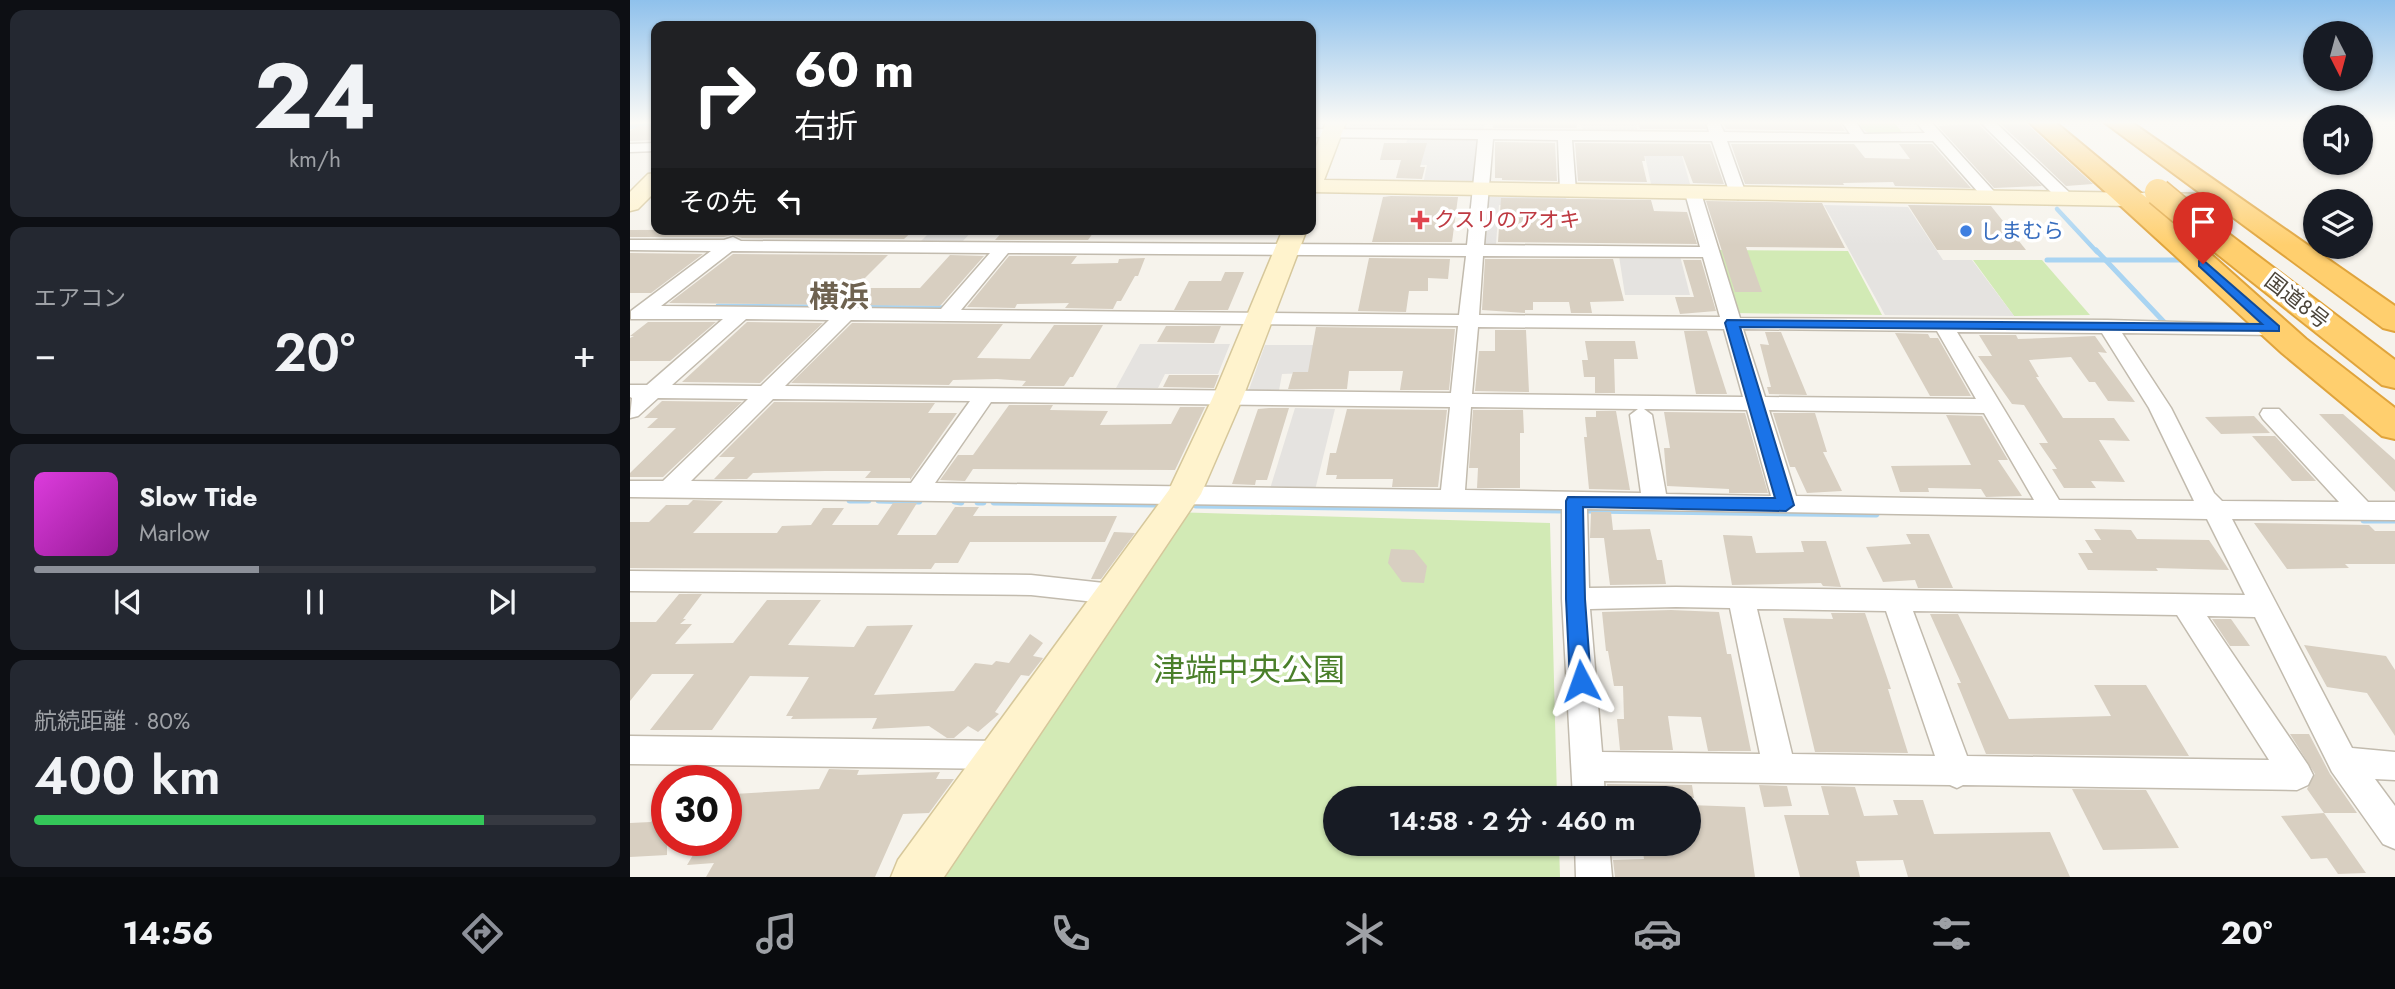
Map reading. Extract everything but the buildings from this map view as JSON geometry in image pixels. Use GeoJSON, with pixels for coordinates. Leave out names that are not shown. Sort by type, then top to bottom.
{"type":"FeatureCollection","features":[{"type":"Feature","properties":{"kind":"highway"},"geometry":{"type":"LineString","coordinates":[[2111,163],[2278,258],[2395,340]]}},
{"type":"Feature","properties":{"kind":"highway","name":"国道8号"},"geometry":{"type":"LineString","coordinates":[[2126,163],[2395,356]]}},
{"type":"Feature","properties":{"kind":"highway"},"geometry":{"type":"LineString","coordinates":[[2143,163],[2189,208],[2224,255],[2395,398]]}},
{"type":"Feature","properties":{"kind":"highway","name":"国道8号"},"geometry":{"type":"LineString","coordinates":[[2143,163],[2189,208],[2395,377]]}},
{"type":"Feature","properties":{"kind":"highway"},"geometry":{"type":"LineString","coordinates":[[2189,208],[2395,321]]}},
{"type":"Feature","properties":{"kind":"highway"},"geometry":{"type":"LineString","coordinates":[[2189,208],[2274,328],[2395,427]]}},
{"type":"Feature","properties":{"kind":"street"},"geometry":{"type":"LineString","coordinates":[[1452,498],[1482,163]]}},
{"type":"Feature","properties":{"kind":"street"},"geometry":{"type":"LineString","coordinates":[[1566,163],[1567,191]]}},
{"type":"Feature","properties":{"kind":"street"},"geometry":{"type":"LineString","coordinates":[[1727,163],[1738,194]]}},
{"type":"Feature","properties":{"kind":"street"},"geometry":{"type":"LineString","coordinates":[[1961,163],[1992,198]]}},
{"type":"Feature","properties":{"kind":"street"},"geometry":{"type":"LineString","coordinates":[[2030,163],[2066,198]]}},
{"type":"Feature","properties":{"kind":"street"},"geometry":{"type":"LineString","coordinates":[[630,182],[651,180]]}},
{"type":"Feature","properties":{"kind":"street"},"geometry":{"type":"LineString","coordinates":[[630,204],[651,185]]}},
{"type":"Feature","properties":{"kind":"street"},"geometry":{"type":"LineString","coordinates":[[1316,186],[2066,198],[2189,208]]}},
{"type":"Feature","properties":{"kind":"street"},"geometry":{"type":"LineString","coordinates":[[1693,193],[1786,505]]}},
{"type":"Feature","properties":{"kind":"street"},"geometry":{"type":"LineString","coordinates":[[636,317],[742,235]]}},
{"type":"Feature","properties":{"kind":"street"},"geometry":{"type":"LineString","coordinates":[[915,877],[1184,494],[1228,397],[1291,239]]}},
{"type":"Feature","properties":{"kind":"street"},"geometry":{"type":"LineString","coordinates":[[630,244],[1004,247],[1291,239],[1474,250],[1709,252]]}},
{"type":"Feature","properties":{"kind":"street"},"geometry":{"type":"LineString","coordinates":[[946,315],[1004,247]]}},
{"type":"Feature","properties":{"kind":"street"},"geometry":{"type":"LineString","coordinates":[[636,317],[741,313],[2274,328]]}},
{"type":"Feature","properties":{"kind":"street"},"geometry":{"type":"LineString","coordinates":[[630,411],[741,313]]}},
{"type":"Feature","properties":{"kind":"street"},"geometry":{"type":"LineString","coordinates":[[668,490],[846,314]]}},
{"type":"Feature","properties":{"kind":"street"},"geometry":{"type":"LineString","coordinates":[[1943,325],[2052,509]]}},
{"type":"Feature","properties":{"kind":"street"},"geometry":{"type":"LineString","coordinates":[[2107,326],[2160,408],[2204,497],[2216,510],[2343,762],[2395,833]]}},
{"type":"Feature","properties":{"kind":"street"},"geometry":{"type":"LineString","coordinates":[[630,391],[1991,406]]}},
{"type":"Feature","properties":{"kind":"street"},"geometry":{"type":"LineString","coordinates":[[917,492],[985,395]]}},
{"type":"Feature","properties":{"kind":"street"},"geometry":{"type":"LineString","coordinates":[[2271,414],[2362,511]]}},
{"type":"Feature","properties":{"kind":"street"},"geometry":{"type":"LineString","coordinates":[[1641,415],[1656,502]]}},
{"type":"Feature","properties":{"kind":"street"},"geometry":{"type":"LineString","coordinates":[[630,489],[1184,494],[2395,512]]}},
{"type":"Feature","properties":{"kind":"street"},"geometry":{"type":"LineString","coordinates":[[1574,501],[1576,599],[1588,786]]}},
{"type":"Feature","properties":{"kind":"street"},"geometry":{"type":"LineString","coordinates":[[630,581],[1031,585],[1113,594]]}},
{"type":"Feature","properties":{"kind":"street"},"geometry":{"type":"LineString","coordinates":[[1576,599],[1741,598],[2265,606]]}},
{"type":"Feature","properties":{"kind":"street"},"geometry":{"type":"LineString","coordinates":[[1741,598],[1780,770]]}},
{"type":"Feature","properties":{"kind":"street"},"geometry":{"type":"LineString","coordinates":[[1896,601],[1957,773]]}},
{"type":"Feature","properties":{"kind":"street"},"geometry":{"type":"LineString","coordinates":[[1587,766],[1957,773],[2297,775],[2185,605]]}},
{"type":"Feature","properties":{"kind":"street"},"geometry":{"type":"LineString","coordinates":[[630,750],[1000,755]]}},
{"type":"Feature","properties":{"kind":"street"},"geometry":{"type":"LineString","coordinates":[[2343,762],[2395,766]]}},
{"type":"Feature","properties":{"kind":"street"},"geometry":{"type":"LineString","coordinates":[[1593,856],[1594,877]]}},
{"type":"Feature","properties":{"kind":"green space"},"geometry":{"type":"Polygon","coordinates":[[[1715,250],[1848,251],[1882,315],[1732,313],[1715,250]]]}},
{"type":"Feature","properties":{"kind":"green space"},"geometry":{"type":"Polygon","coordinates":[[[1973,260],[2042,260],[2090,315],[2014,316],[1973,260]]]}},
{"type":"Feature","properties":{"kind":"green space","name":"津端中央公園"},"geometry":{"type":"Polygon","coordinates":[[[1171,512],[1550,523],[1557,786],[1323,786],[1323,856],[1559,856],[1560,877],[914,877],[1171,512]]]}},
{"type":"Feature","properties":{"kind":"shaded area"},"geometry":{"type":"Polygon","coordinates":[[[1475,163],[1473,181],[1424,180],[1427,165],[1400,165],[1475,163]]]}},
{"type":"Feature","properties":{"kind":"shaded area"},"geometry":{"type":"Polygon","coordinates":[[[1646,163],[1684,163],[1690,184],[1651,184],[1646,163]]]}},
{"type":"Feature","properties":{"kind":"shaded area"},"geometry":{"type":"Polygon","coordinates":[[[1486,197],[1566,197],[1567,206],[1499,205],[1496,244],[1482,244],[1486,197]]]}},
{"type":"Feature","properties":{"kind":"shaded area"},"geometry":{"type":"Polygon","coordinates":[[[1824,205],[1908,207],[1943,260],[1972,260],[2014,316],[1885,315],[1824,205]]]}},
{"type":"Feature","properties":{"kind":"shaded area"},"geometry":{"type":"Polygon","coordinates":[[[927,235],[968,235],[962,242],[921,241],[927,235]]]}},
{"type":"Feature","properties":{"kind":"shaded area"},"geometry":{"type":"Polygon","coordinates":[[[1619,256],[1680,256],[1690,295],[1625,295],[1619,256]]]}},
{"type":"Feature","properties":{"kind":"shaded area"},"geometry":{"type":"Polygon","coordinates":[[[1140,344],[1230,344],[1218,374],[1165,374],[1158,388],[1116,388],[1140,344]]]}},
{"type":"Feature","properties":{"kind":"shaded area"},"geometry":{"type":"Polygon","coordinates":[[[1265,345],[1315,345],[1311,373],[1282,374],[1278,396],[1247,395],[1265,345]]]}},
{"type":"Feature","properties":{"kind":"shaded area"},"geometry":{"type":"Polygon","coordinates":[[[1295,408],[1335,409],[1314,494],[1269,492],[1295,408]]]}},
{"type":"Feature","properties":{"kind":"waterway"},"geometry":{"type":"LineString","coordinates":[[2057,209],[2097,252]]}},
{"type":"Feature","properties":{"kind":"waterway"},"geometry":{"type":"LineString","coordinates":[[2096,250],[2105,260]]}},
{"type":"Feature","properties":{"kind":"waterway"},"geometry":{"type":"LineString","coordinates":[[2047,260],[2105,260]]}},
{"type":"Feature","properties":{"kind":"waterway"},"geometry":{"type":"LineString","coordinates":[[2105,260],[2184,260]]}},
{"type":"Feature","properties":{"kind":"waterway"},"geometry":{"type":"LineString","coordinates":[[2105,260],[2165,323]]}},
{"type":"Feature","properties":{"kind":"waterway"},"geometry":{"type":"LineString","coordinates":[[718,306],[945,308]]}},
{"type":"Feature","properties":{"kind":"waterway"},"geometry":{"type":"LineString","coordinates":[[850,500],[868,500]]}},
{"type":"Feature","properties":{"kind":"waterway"},"geometry":{"type":"LineString","coordinates":[[879,500],[919,501]]}},
{"type":"Feature","properties":{"kind":"waterway"},"geometry":{"type":"LineString","coordinates":[[955,501],[961,502]]}},
{"type":"Feature","properties":{"kind":"waterway"},"geometry":{"type":"LineString","coordinates":[[978,502],[983,502]]}},
{"type":"Feature","properties":{"kind":"waterway"},"geometry":{"type":"LineString","coordinates":[[994,502],[1155,504]]}},
{"type":"Feature","properties":{"kind":"waterway"},"geometry":{"type":"LineString","coordinates":[[1196,505],[1562,510]]}},
{"type":"Feature","properties":{"kind":"waterway"},"geometry":{"type":"LineString","coordinates":[[1587,510],[1876,514]]}},
{"type":"Feature","properties":{"kind":"waterway"},"geometry":{"type":"LineString","coordinates":[[2364,520],[2395,520]]}},
{"type":"Feature","properties":{"kind":"place","name":"クスリのアオキ"},"geometry":{"type":"Point","coordinates":[1420,220]}},
{"type":"Feature","properties":{"kind":"place","name":"しまむら"},"geometry":{"type":"Point","coordinates":[1966,231]}},
{"type":"Feature","properties":{"kind":"district","name":"横浜"},"geometry":{"type":"Point","coordinates":[839,297]}},
{"type":"Feature","properties":{"kind":"route"},"geometry":{"type":"LineString","coordinates":[[1581,681],[1574,501],[1786,505],[1732,323],[2274,328],[2203,264]]}}]}
